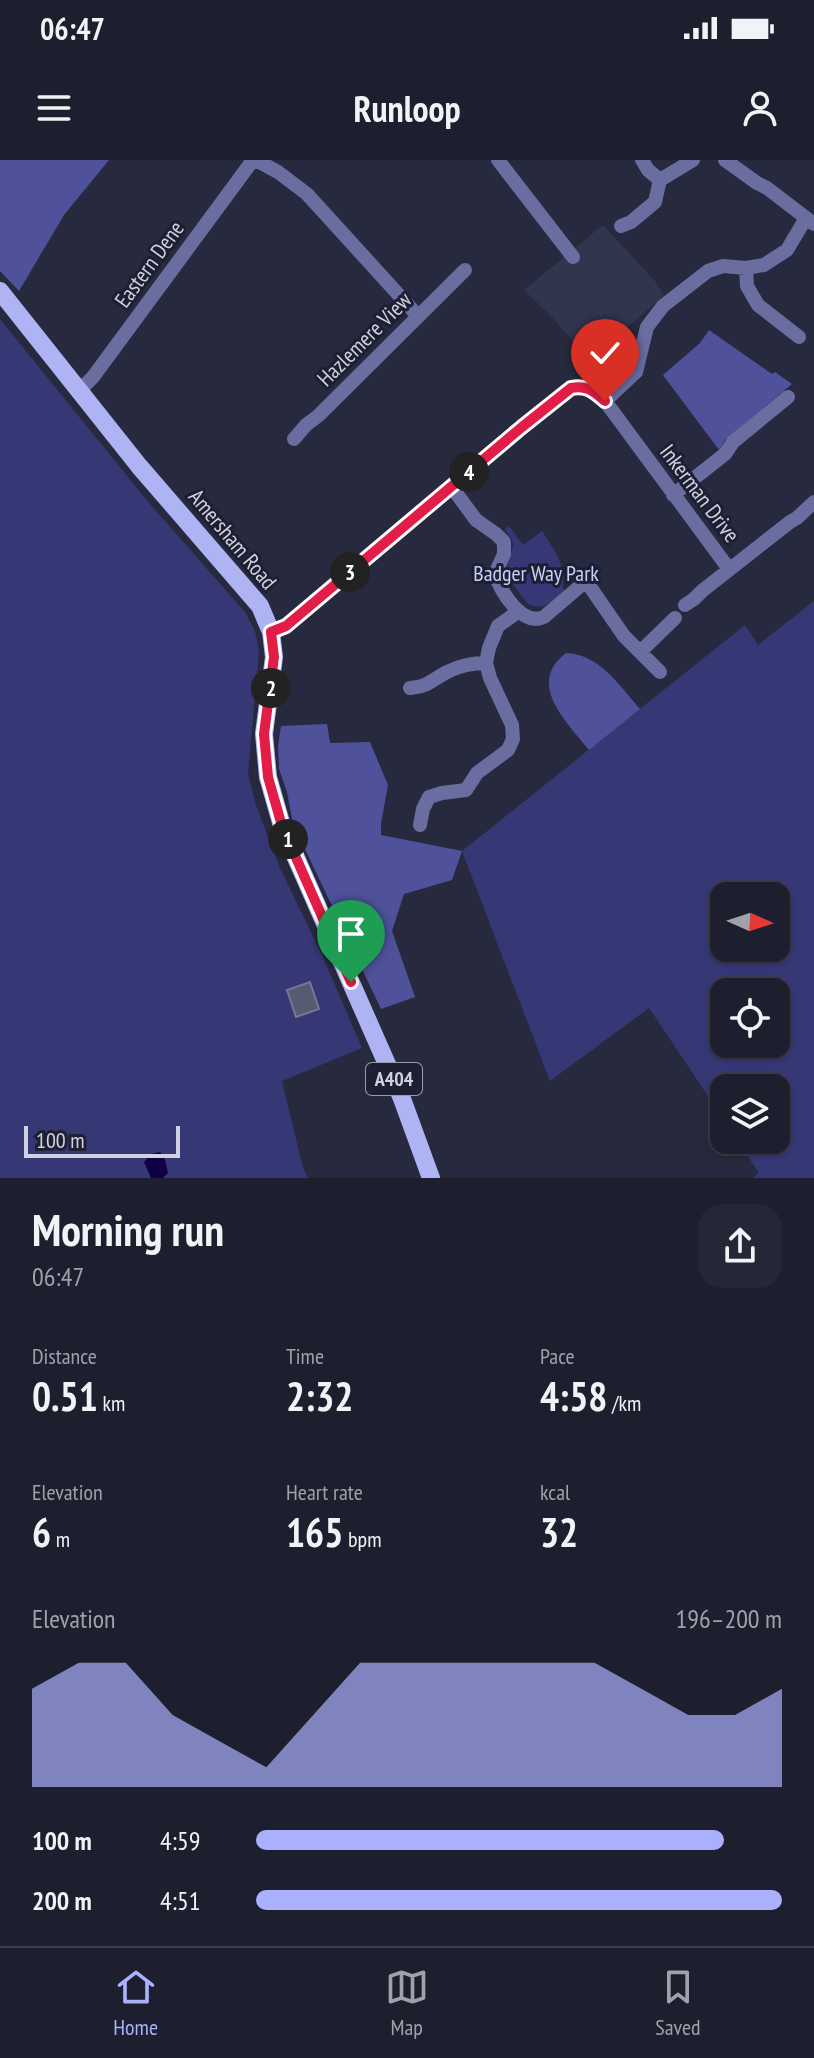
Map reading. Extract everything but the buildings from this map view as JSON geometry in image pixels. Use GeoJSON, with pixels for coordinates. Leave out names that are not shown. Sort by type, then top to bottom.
{"type":"FeatureCollection","features":[{"type":"Feature","properties":{"kind":"main road","name":"Amersham Road"},"geometry":{"type":"LineString","coordinates":[[0,291],[139,466],[260,606],[271,632],[274,657],[264,734],[268,777],[282,826],[401,1096],[431,1178]]}},
{"type":"Feature","properties":{"kind":"street"},"geometry":{"type":"LineString","coordinates":[[254,160],[278,172],[307,194],[418,316]]}},
{"type":"Feature","properties":{"kind":"street","name":"Eastern Dene"},"geometry":{"type":"LineString","coordinates":[[78,392],[103,365],[254,160]]}},
{"type":"Feature","properties":{"kind":"street"},"geometry":{"type":"LineString","coordinates":[[498,160],[573,257]]}},
{"type":"Feature","properties":{"kind":"street"},"geometry":{"type":"LineString","coordinates":[[642,160],[660,180]]}},
{"type":"Feature","properties":{"kind":"street"},"geometry":{"type":"LineString","coordinates":[[621,226],[631,222],[655,202],[660,180],[693,160]]}},
{"type":"Feature","properties":{"kind":"street"},"geometry":{"type":"LineString","coordinates":[[271,632],[286,626],[571,388],[591,388],[605,401],[636,372],[647,327],[663,306],[708,271],[723,266],[746,268],[764,265],[787,250],[810,221],[725,160]]}},
{"type":"Feature","properties":{"kind":"street"},"geometry":{"type":"LineString","coordinates":[[746,268],[747,286],[758,305],[799,337]]}},
{"type":"Feature","properties":{"kind":"street","name":"Hazlemere View"},"geometry":{"type":"LineString","coordinates":[[294,439],[465,270]]}},
{"type":"Feature","properties":{"kind":"street"},"geometry":{"type":"LineString","coordinates":[[673,495],[725,454],[733,442],[788,397]]}},
{"type":"Feature","properties":{"kind":"street","name":"Inkerman Drive"},"geometry":{"type":"LineString","coordinates":[[605,401],[729,569]]}},
{"type":"Feature","properties":{"kind":"street"},"geometry":{"type":"LineString","coordinates":[[451,486],[476,520],[504,542],[504,554],[495,574],[519,611],[529,618],[538,619],[582,575],[624,636],[660,672]]}},
{"type":"Feature","properties":{"kind":"street","name":"Inkerman Drive"},"geometry":{"type":"LineString","coordinates":[[685,605],[814,502]]}},
{"type":"Feature","properties":{"kind":"street"},"geometry":{"type":"LineString","coordinates":[[420,825],[429,797],[466,790],[477,773],[508,750],[513,739],[512,725],[486,663],[498,626],[519,611]]}},
{"type":"Feature","properties":{"kind":"street"},"geometry":{"type":"LineString","coordinates":[[640,652],[675,618]]}},
{"type":"Feature","properties":{"kind":"street"},"geometry":{"type":"LineString","coordinates":[[410,688],[426,687],[448,671],[472,663],[486,663]]}},
{"type":"Feature","properties":{"kind":"shaded area"},"geometry":{"type":"Polygon","coordinates":[[[0,160],[109,160],[64,215],[19,291],[0,271],[0,160]]]}},
{"type":"Feature","properties":{"kind":"shaded area"},"geometry":{"type":"Polygon","coordinates":[[[603,225],[655,281],[664,296],[583,364],[576,356],[581,350],[524,290],[603,225]]]}},
{"type":"Feature","properties":{"kind":"shaded area"},"geometry":{"type":"Polygon","coordinates":[[[709,330],[772,374],[775,372],[792,384],[725,440],[719,450],[663,375],[700,343],[709,330]]]}},
{"type":"Feature","properties":{"kind":"shaded area"},"geometry":{"type":"Polygon","coordinates":[[[566,653],[599,665],[640,709],[589,750],[562,716],[550,690],[549,677],[554,665],[566,653]]]}},
{"type":"Feature","properties":{"kind":"shaded area"},"geometry":{"type":"Polygon","coordinates":[[[327,724],[330,743],[370,742],[388,785],[381,835],[462,851],[452,880],[404,894],[392,931],[415,997],[381,1009],[293,824],[279,769],[281,726],[327,724]]]}},
{"type":"Feature","properties":{"kind":"shaded area"},"geometry":{"type":"Polygon","coordinates":[[[160,1152],[168,1173],[163,1178],[151,1178],[144,1162],[151,1154],[160,1152]]]}},
{"type":"Feature","properties":{"kind":"green space"},"geometry":{"type":"Polygon","coordinates":[[[0,319],[149,503],[245,612],[255,631],[259,651],[248,774],[279,866],[362,1048],[282,1081],[308,1178],[0,1178],[0,319]]]}},
{"type":"Feature","properties":{"kind":"green space","name":"Badger Way Park"},"geometry":{"type":"Polygon","coordinates":[[[509,526],[523,545],[542,531],[557,556],[563,572],[564,591],[548,604],[538,607],[528,604],[507,577],[505,572],[513,547],[505,530],[509,526]]]}},
{"type":"Feature","properties":{"kind":"green space"},"geometry":{"type":"Polygon","coordinates":[[[814,601],[814,1178],[753,1178],[759,1173],[746,1154],[790,1154],[790,1074],[710,1074],[710,1099],[649,1008],[550,1081],[462,851],[745,625],[758,645],[814,601]]]}},
{"type":"Feature","properties":{"kind":"route"},"geometry":{"type":"LineString","coordinates":[[351,982],[282,826],[268,777],[264,734],[274,657],[271,632],[286,626],[571,388],[591,388],[605,401]]}}]}
